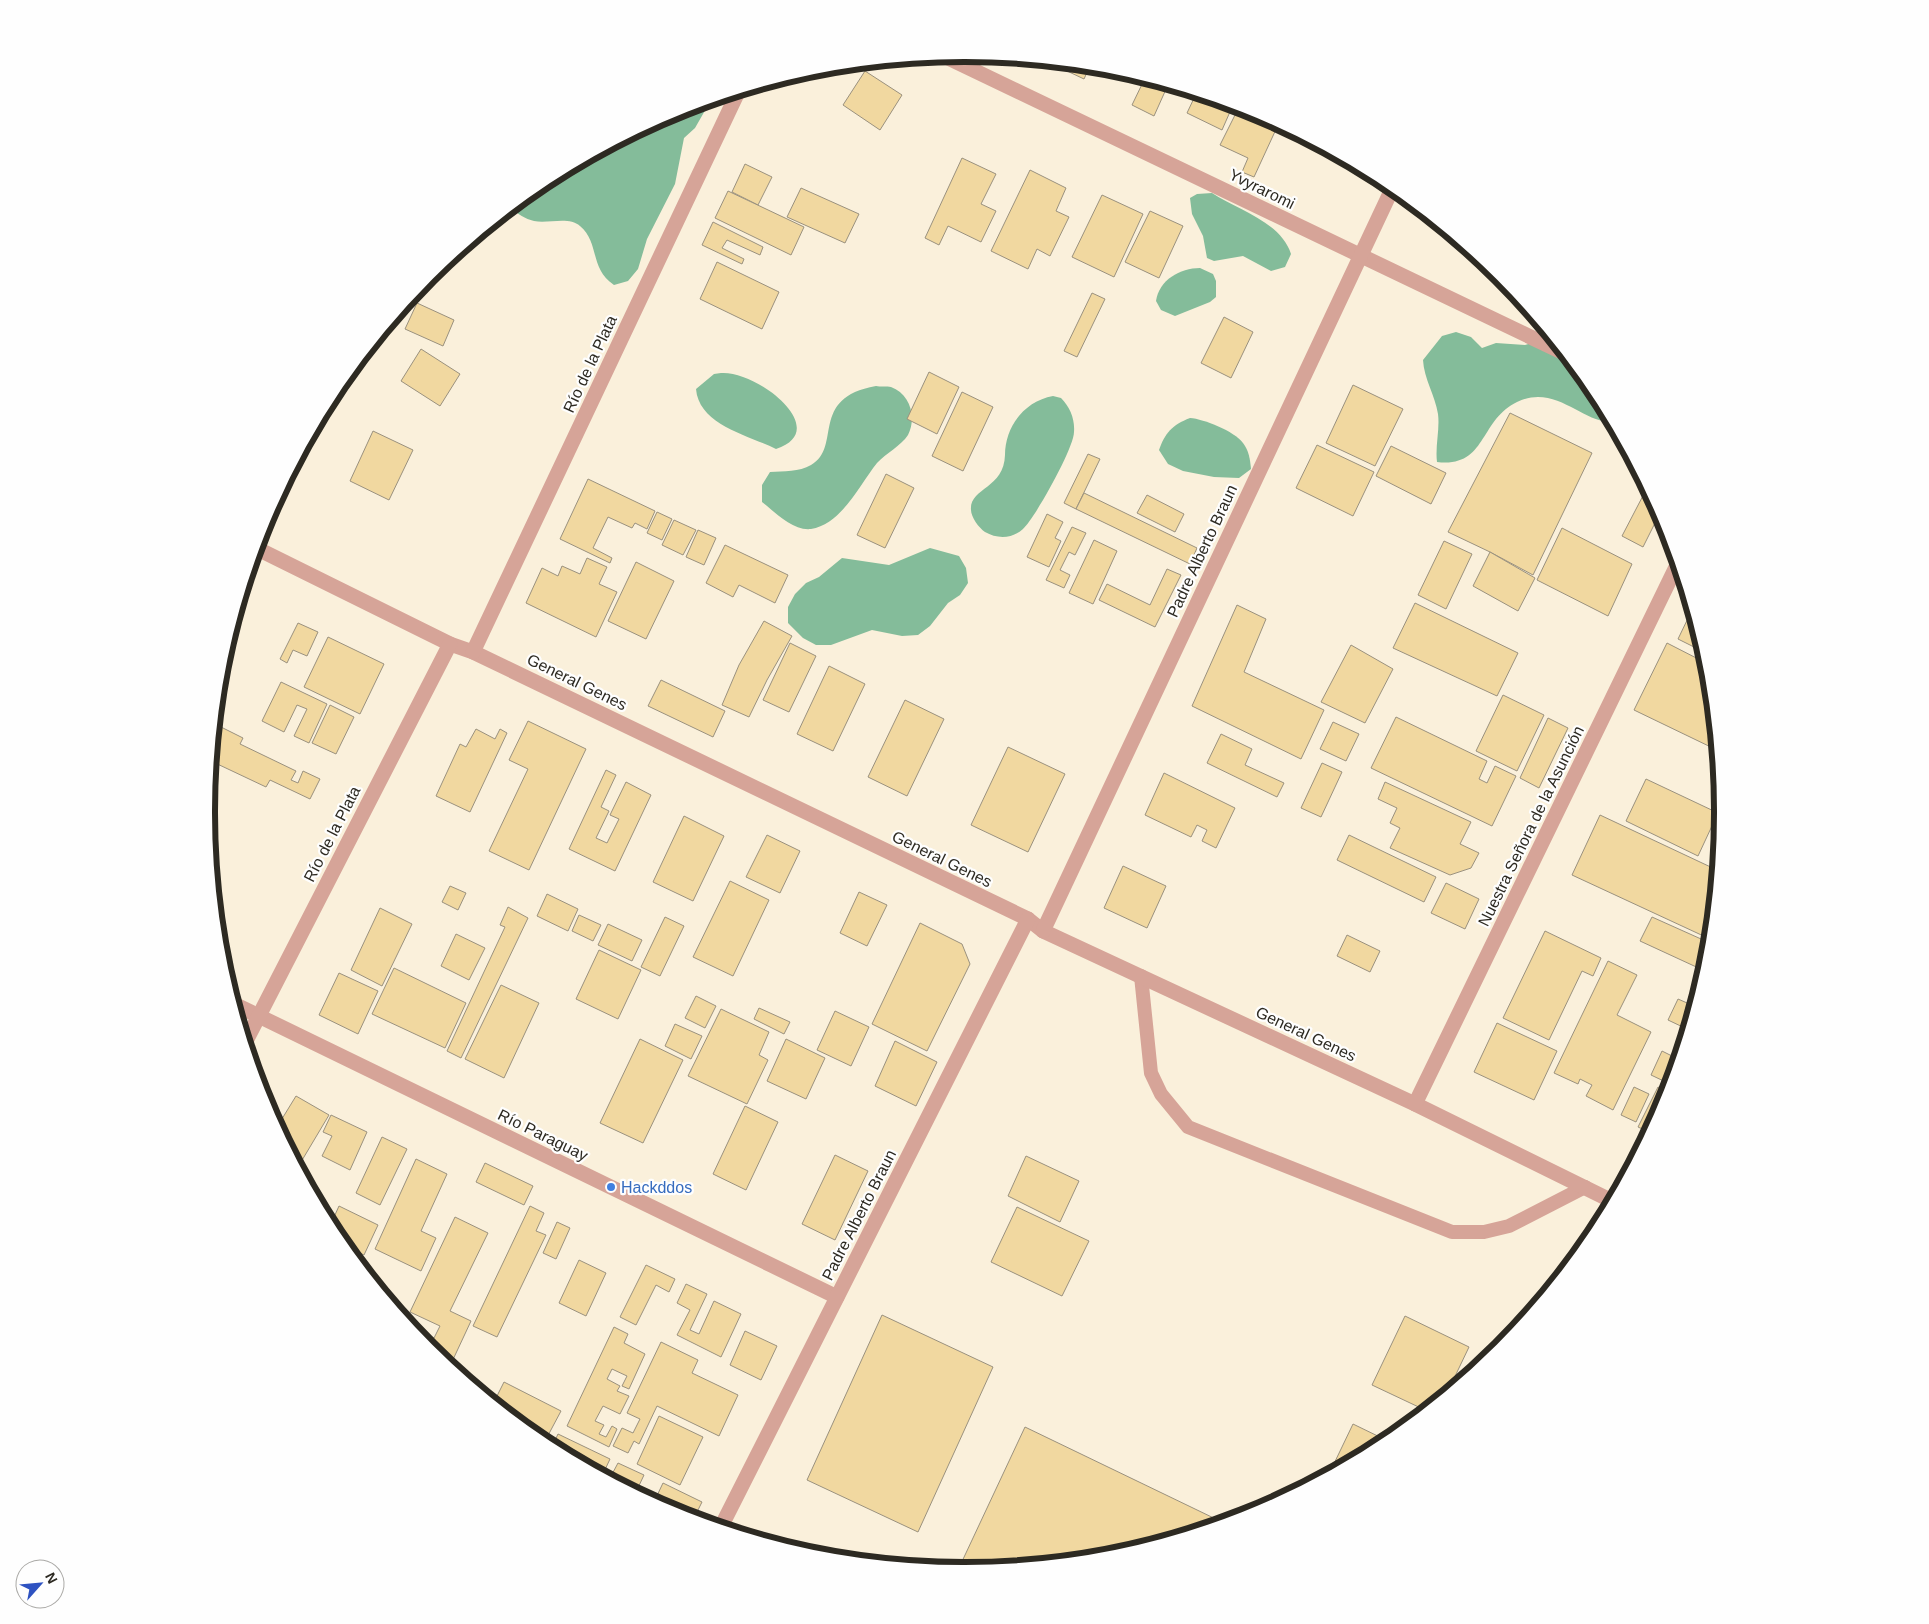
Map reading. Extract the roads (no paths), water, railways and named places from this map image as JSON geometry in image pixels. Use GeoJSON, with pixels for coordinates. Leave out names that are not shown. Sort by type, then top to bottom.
{"type":"FeatureCollection","features":[{"type":"Feature","properties":{"kind":"street","name":"Yvyraromi"},"geometry":{"type":"LineString","coordinates":[[957,62],[1552,347]]}},
{"type":"Feature","properties":{"kind":"street","name":"Río de la Plata"},"geometry":{"type":"LineString","coordinates":[[473,652],[735,99]]}},
{"type":"Feature","properties":{"kind":"street","name":"Padre Alberto Braun"},"geometry":{"type":"LineString","coordinates":[[1044,931],[1389,195]]}},
{"type":"Feature","properties":{"kind":"street","name":"General Genes"},"geometry":{"type":"LineString","coordinates":[[262,551],[450,644],[473,652],[1028,920],[1044,931],[1415,1104],[1607,1198]]}},
{"type":"Feature","properties":{"kind":"street","name":"Nuestra Señora de la Asunción"},"geometry":{"type":"LineString","coordinates":[[1415,1104],[1674,571]]}},
{"type":"Feature","properties":{"kind":"street","name":"Río de la Plata"},"geometry":{"type":"LineString","coordinates":[[249,1034],[450,644]]}},
{"type":"Feature","properties":{"kind":"street","name":"Padre Alberto Braun"},"geometry":{"type":"LineString","coordinates":[[724,1522],[1028,920]]}},
{"type":"Feature","properties":{"kind":"street","name":"Río Paraguay"},"geometry":{"type":"LineString","coordinates":[[242,1008],[837,1297]]}},
{"type":"Feature","properties":{"kind":"lane"},"geometry":{"type":"LineString","coordinates":[[1141,976],[1151,1073],[1162,1094],[1188,1127],[1452,1232],[1484,1232],[1509,1226],[1585,1187]]}},
{"type":"Feature","properties":{"kind":"place","name":"Hackddos"},"geometry":{"type":"Point","coordinates":[611,1187]}}]}
